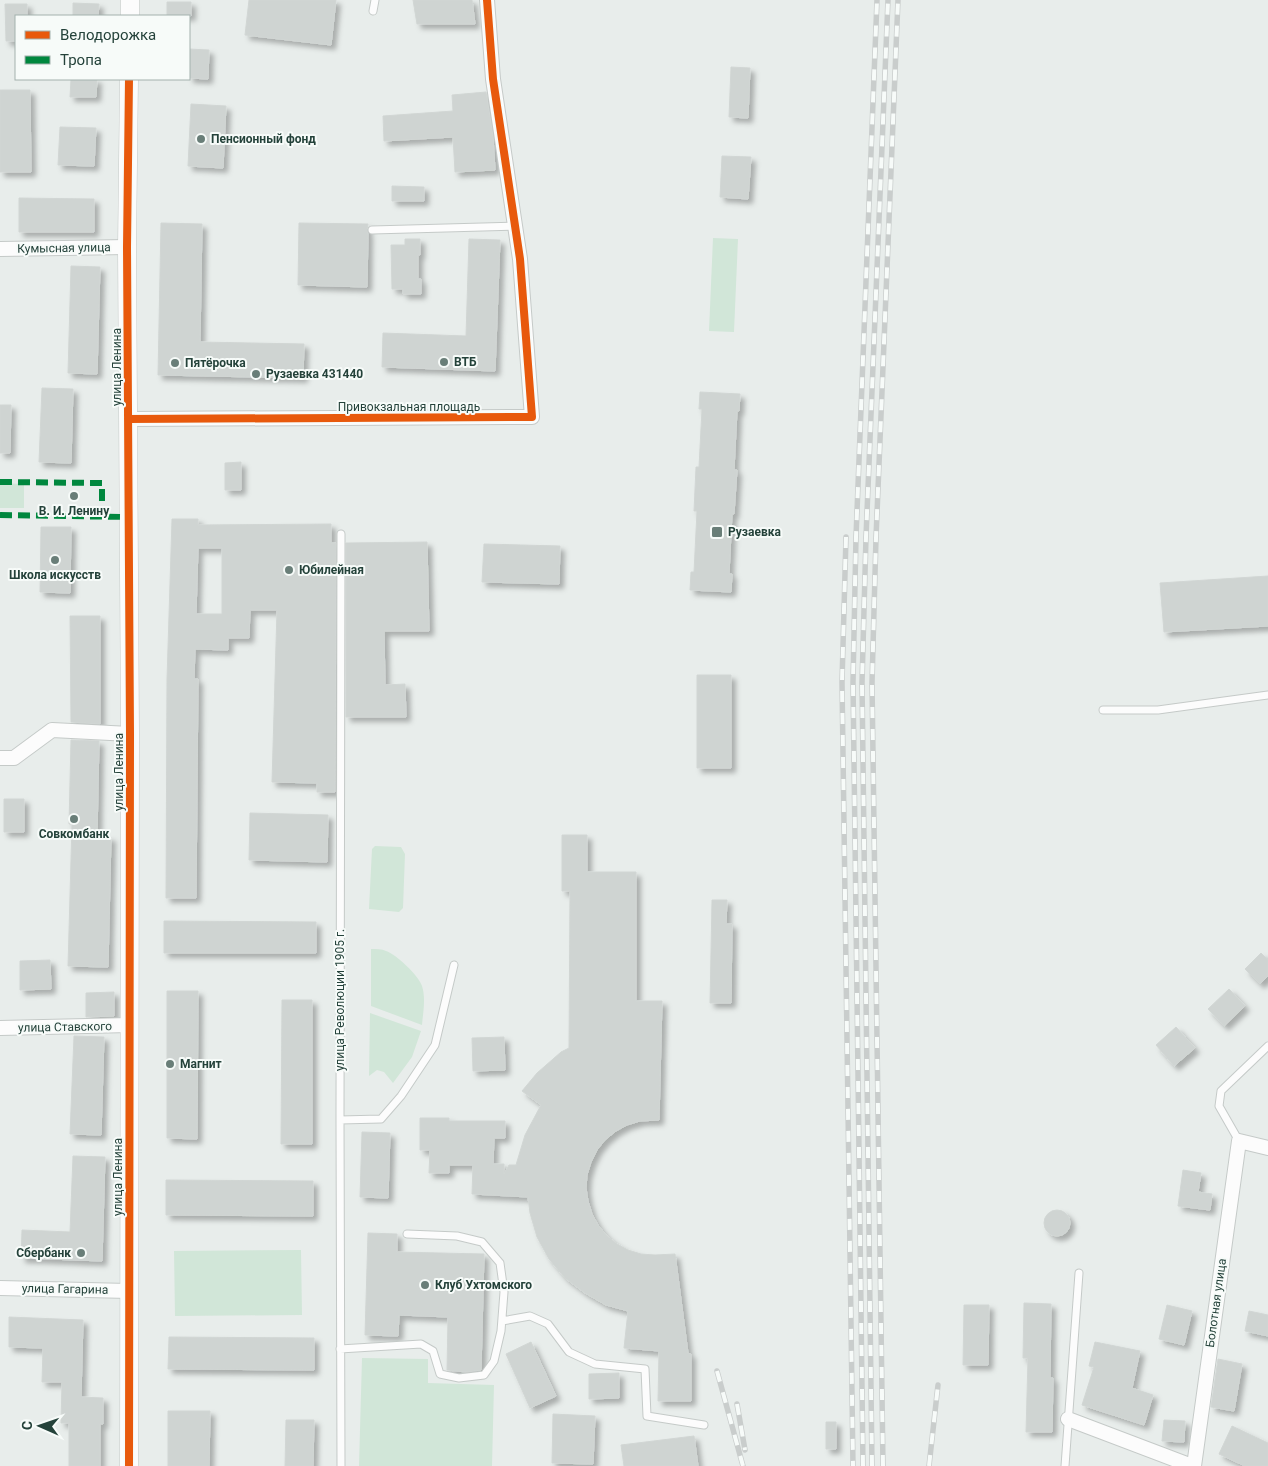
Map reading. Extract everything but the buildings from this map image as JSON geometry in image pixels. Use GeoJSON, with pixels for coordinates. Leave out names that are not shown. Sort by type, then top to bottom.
{"type":"FeatureCollection","features":[{"type":"Feature","properties":{"kind":"street"},"geometry":{"type":"LineString","coordinates":[[130,0],[130,15]]}},
{"type":"Feature","properties":{"kind":"street"},"geometry":{"type":"LineString","coordinates":[[487,0],[493,79],[515,226]]}},
{"type":"Feature","properties":{"kind":"street","name":"улица Ленина"},"geometry":{"type":"LineString","coordinates":[[128,1466],[130,734],[127,248],[129,80]]}},
{"type":"Feature","properties":{"kind":"street","name":"Привокзальная площадь"},"geometry":{"type":"LineString","coordinates":[[128,420],[532,417],[520,259],[515,226]]}},
{"type":"Feature","properties":{"kind":"street","name":"Кумысная улица"},"geometry":{"type":"LineString","coordinates":[[0,249],[127,248]]}},
{"type":"Feature","properties":{"kind":"street"},"geometry":{"type":"LineString","coordinates":[[0,758],[14,758],[52,730],[130,734]]}},
{"type":"Feature","properties":{"kind":"street","name":"улица Ставского"},"geometry":{"type":"LineString","coordinates":[[0,1028],[130,1025]]}},
{"type":"Feature","properties":{"kind":"street"},"geometry":{"type":"LineString","coordinates":[[1239,1141],[1268,1148]]}},
{"type":"Feature","properties":{"kind":"street","name":"Болотная улица"},"geometry":{"type":"LineString","coordinates":[[1193,1466],[1239,1141]]}},
{"type":"Feature","properties":{"kind":"street","name":"улица Гагарина"},"geometry":{"type":"LineString","coordinates":[[0,1288],[129,1291]]}},
{"type":"Feature","properties":{"kind":"street"},"geometry":{"type":"LineString","coordinates":[[1068,1419],[1193,1466]]}},
{"type":"Feature","properties":{"kind":"lane"},"geometry":{"type":"LineString","coordinates":[[374,11],[376,0]]}},
{"type":"Feature","properties":{"kind":"lane"},"geometry":{"type":"LineString","coordinates":[[372,230],[515,226]]}},
{"type":"Feature","properties":{"kind":"lane","name":"улица Революции 1905 г."},"geometry":{"type":"LineString","coordinates":[[341,534],[341,1466]]}},
{"type":"Feature","properties":{"kind":"lane"},"geometry":{"type":"LineString","coordinates":[[1103,710],[1158,710],[1268,695]]}},
{"type":"Feature","properties":{"kind":"lane"},"geometry":{"type":"LineString","coordinates":[[340,1120],[381,1119],[401,1096],[435,1045],[454,965]]}},
{"type":"Feature","properties":{"kind":"lane"},"geometry":{"type":"LineString","coordinates":[[1239,1141],[1219,1106],[1222,1091],[1268,1046]]}},
{"type":"Feature","properties":{"kind":"lane"},"geometry":{"type":"LineString","coordinates":[[340,1349],[421,1344],[433,1351],[440,1374],[459,1378],[484,1375],[494,1361],[501,1331],[504,1292],[500,1263],[482,1242],[456,1236],[407,1234]]}},
{"type":"Feature","properties":{"kind":"lane"},"geometry":{"type":"LineString","coordinates":[[1065,1466],[1079,1273]]}},
{"type":"Feature","properties":{"kind":"lane"},"geometry":{"type":"LineString","coordinates":[[502,1321],[530,1316],[548,1324],[568,1352],[595,1364],[645,1369],[647,1416],[704,1425]]}},
{"type":"Feature","properties":{"kind":"green space"},"geometry":{"type":"Polygon","coordinates":[[[713,238],[738,239],[734,332],[709,331],[713,238]]]}},
{"type":"Feature","properties":{"kind":"green space"},"geometry":{"type":"Polygon","coordinates":[[[0,483],[24,484],[24,508],[0,508],[0,483]]]}},
{"type":"Feature","properties":{"kind":"green space"},"geometry":{"type":"Polygon","coordinates":[[[375,846],[401,847],[405,854],[403,908],[399,912],[369,909],[372,849],[375,846]]]}},
{"type":"Feature","properties":{"kind":"green space"},"geometry":{"type":"Polygon","coordinates":[[[371,949],[384,950],[395,956],[412,971],[420,982],[424,995],[422,1025],[371,1006],[371,949]]]}},
{"type":"Feature","properties":{"kind":"green space"},"geometry":{"type":"Polygon","coordinates":[[[370,1013],[421,1031],[412,1057],[393,1083],[384,1072],[377,1070],[369,1076],[370,1013]]]}},
{"type":"Feature","properties":{"kind":"green space"},"geometry":{"type":"Polygon","coordinates":[[[301,1250],[302,1315],[175,1316],[174,1251],[301,1250]]]}},
{"type":"Feature","properties":{"kind":"green space"},"geometry":{"type":"Polygon","coordinates":[[[362,1358],[428,1359],[428,1383],[494,1385],[492,1466],[359,1466],[362,1358]]]}},
{"type":"Feature","properties":{"kind":"railway"},"geometry":{"type":"LineString","coordinates":[[863,1466],[853,682],[856,537],[877,0]]}},
{"type":"Feature","properties":{"kind":"railway"},"geometry":{"type":"LineString","coordinates":[[872,1466],[862,683],[866,537],[888,0]]}},
{"type":"Feature","properties":{"kind":"railway"},"geometry":{"type":"LineString","coordinates":[[883,1466],[872,683],[876,538],[898,0]]}},
{"type":"Feature","properties":{"kind":"railway"},"geometry":{"type":"LineString","coordinates":[[846,537],[842,682],[853,1466]]}},
{"type":"Feature","properties":{"kind":"railway"},"geometry":{"type":"LineString","coordinates":[[717,1371],[743,1466]]}},
{"type":"Feature","properties":{"kind":"railway"},"geometry":{"type":"LineString","coordinates":[[929,1466],[938,1385]]}},
{"type":"Feature","properties":{"kind":"railway"},"geometry":{"type":"LineString","coordinates":[[737,1404],[745,1450]]}},
{"type":"Feature","properties":{"kind":"marked path"},"geometry":{"type":"LineString","coordinates":[[0,482],[102,483],[102,517]]}},
{"type":"Feature","properties":{"kind":"marked path"},"geometry":{"type":"LineString","coordinates":[[0,515],[128,517]]}},
{"type":"Feature","properties":{"kind":"cycle path"},"geometry":{"type":"LineString","coordinates":[[128,419],[532,417],[520,259],[493,79],[487,0]]}},
{"type":"Feature","properties":{"kind":"cycle path"},"geometry":{"type":"LineString","coordinates":[[129,80],[127,247],[130,734],[129,1466]]}},
{"type":"Feature","properties":{"kind":"place","name":"Пенсионный фонд"},"geometry":{"type":"Point","coordinates":[201,139]}},
{"type":"Feature","properties":{"kind":"place","name":"ВТБ"},"geometry":{"type":"Point","coordinates":[444,362]}},
{"type":"Feature","properties":{"kind":"place","name":"Пятёрочка"},"geometry":{"type":"Point","coordinates":[175,363]}},
{"type":"Feature","properties":{"kind":"place","name":"Рузаевка 431440"},"geometry":{"type":"Point","coordinates":[256,374]}},
{"type":"Feature","properties":{"kind":"place","name":"В. И. Ленину"},"geometry":{"type":"Point","coordinates":[74,496]}},
{"type":"Feature","properties":{"kind":"place","name":"Рузаевка"},"geometry":{"type":"Point","coordinates":[717,532]}},
{"type":"Feature","properties":{"kind":"place","name":"Школа искусств"},"geometry":{"type":"Point","coordinates":[55,560]}},
{"type":"Feature","properties":{"kind":"place","name":"Юбилейная"},"geometry":{"type":"Point","coordinates":[289,570]}},
{"type":"Feature","properties":{"kind":"place","name":"Совкомбанк"},"geometry":{"type":"Point","coordinates":[74,819]}},
{"type":"Feature","properties":{"kind":"place","name":"Магнит"},"geometry":{"type":"Point","coordinates":[170,1064]}},
{"type":"Feature","properties":{"kind":"place","name":"Сбербанк"},"geometry":{"type":"Point","coordinates":[81,1253]}},
{"type":"Feature","properties":{"kind":"place","name":"Клуб Ухтомского"},"geometry":{"type":"Point","coordinates":[425,1285]}}]}
